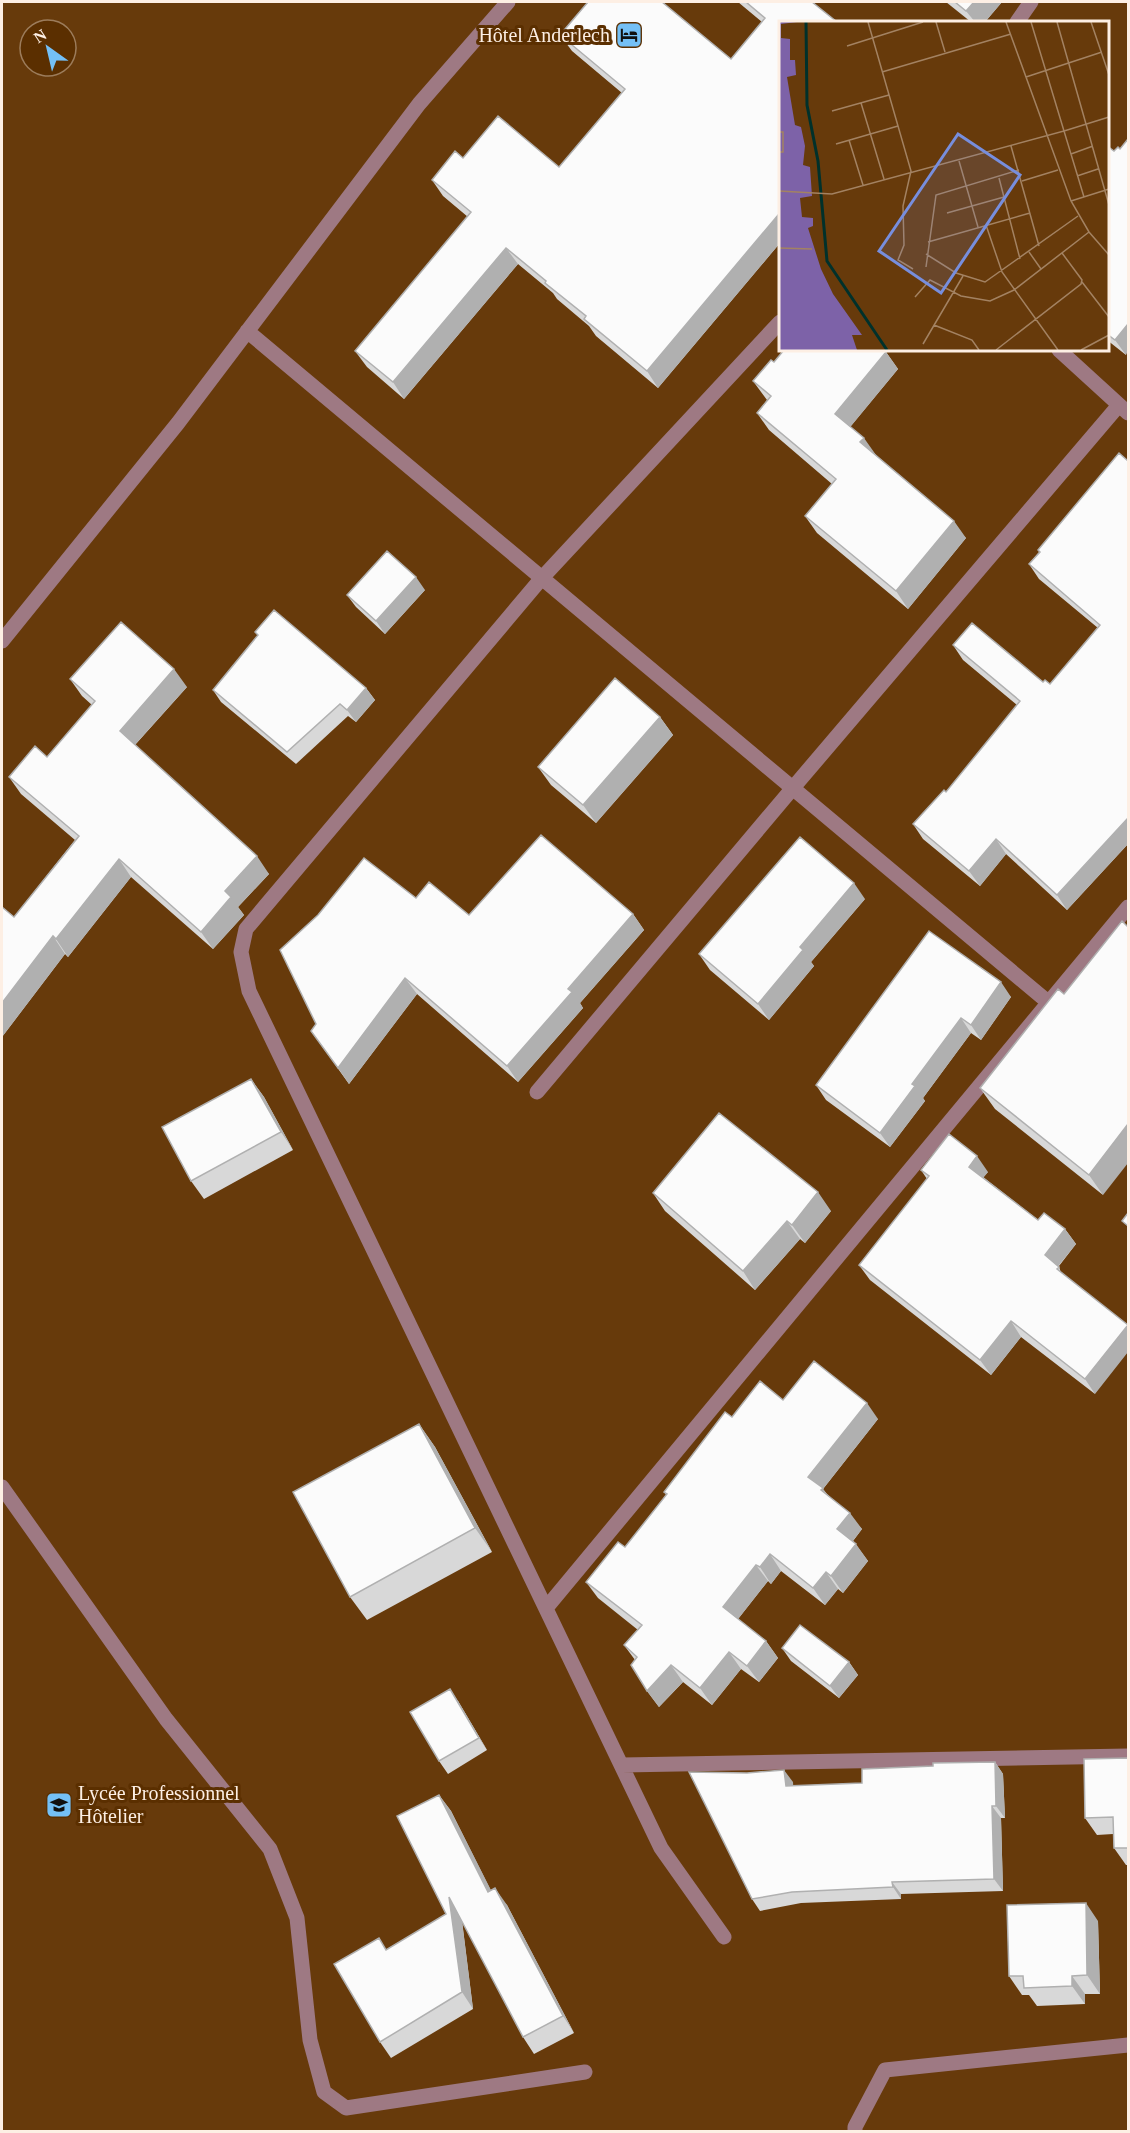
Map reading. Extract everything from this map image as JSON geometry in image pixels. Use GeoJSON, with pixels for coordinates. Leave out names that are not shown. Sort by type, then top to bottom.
{"type":"FeatureCollection","features":[{"type":"Feature","properties":{"kind":"street"},"geometry":{"type":"LineString","coordinates":[[2,641],[170,432],[419,104],[508,2]]}},
{"type":"Feature","properties":{"kind":"street"},"geometry":{"type":"LineString","coordinates":[[1018,21],[1031,2]]}},
{"type":"Feature","properties":{"kind":"street"},"geometry":{"type":"LineString","coordinates":[[724,1937],[661,1848],[249,991],[241,952],[246,929],[541,579],[779,323]]}},
{"type":"Feature","properties":{"kind":"street"},"geometry":{"type":"LineString","coordinates":[[247,331],[1048,1002]]}},
{"type":"Feature","properties":{"kind":"street"},"geometry":{"type":"LineString","coordinates":[[537,1092],[792,789],[1124,409],[1060,351]]}},
{"type":"Feature","properties":{"kind":"street"},"geometry":{"type":"LineString","coordinates":[[547,1607],[1128,907]]}},
{"type":"Feature","properties":{"kind":"street"},"geometry":{"type":"LineString","coordinates":[[2,1487],[166,1719],[270,1849],[297,1918],[310,2040],[324,2092],[346,2108],[585,2072]]}},
{"type":"Feature","properties":{"kind":"street"},"geometry":{"type":"LineString","coordinates":[[622,1765],[1128,1756]]}},
{"type":"Feature","properties":{"kind":"street"},"geometry":{"type":"LineString","coordinates":[[855,2132],[855,2127],[885,2070],[1128,2045]]}},
{"type":"Feature","properties":{"kind":"building"},"geometry":{"type":"Polygon","coordinates":[[[588,2],[662,2],[731,59],[765,18],[746,2],[812,2],[836,21],[779,21],[779,216],[647,371],[584,319],[586,316],[506,248],[393,382],[355,351],[471,212],[432,180],[455,151],[463,158],[498,116],[559,167],[625,89],[560,35],[588,2]]]}},
{"type":"Feature","properties":{"kind":"building"},"geometry":{"type":"Polygon","coordinates":[[[955,2],[974,2],[966,11],[955,2]]]}},
{"type":"Feature","properties":{"kind":"building"},"geometry":{"type":"Polygon","coordinates":[[[1128,139],[1128,324],[1115,340],[1109,336],[1109,147],[1114,151],[1118,147],[1120,149],[1128,139]]]}},
{"type":"Feature","properties":{"kind":"building"},"geometry":{"type":"Polygon","coordinates":[[[783,351],[886,352],[835,414],[864,438],[860,442],[954,521],[896,591],[805,516],[836,479],[757,413],[771,396],[753,381],[771,360],[774,362],[783,351]]]}},
{"type":"Feature","properties":{"kind":"building"},"geometry":{"type":"Polygon","coordinates":[[[1119,453],[1128,461],[1128,818],[1057,895],[996,839],[969,871],[913,824],[944,790],[946,792],[1020,701],[953,645],[972,623],[1043,682],[1045,680],[1050,684],[1100,625],[1029,564],[1040,552],[1038,550],[1119,453]]]}},
{"type":"Feature","properties":{"kind":"building"},"geometry":{"type":"Polygon","coordinates":[[[387,551],[416,577],[376,621],[347,595],[387,551]]]}},
{"type":"Feature","properties":{"kind":"building"},"geometry":{"type":"Polygon","coordinates":[[[274,610],[366,688],[347,710],[340,704],[287,752],[213,690],[258,635],[255,632],[274,610]]]}},
{"type":"Feature","properties":{"kind":"building"},"geometry":{"type":"Polygon","coordinates":[[[121,622],[174,669],[120,731],[257,856],[225,891],[231,897],[201,932],[119,859],[56,939],[53,936],[2,1003],[2,907],[14,917],[79,836],[9,777],[35,746],[47,757],[95,701],[70,679],[121,622]]]}},
{"type":"Feature","properties":{"kind":"building"},"geometry":{"type":"Polygon","coordinates":[[[615,678],[660,717],[583,805],[538,767],[615,678]]]}},
{"type":"Feature","properties":{"kind":"building"},"geometry":{"type":"Polygon","coordinates":[[[541,835],[633,914],[568,989],[572,992],[507,1066],[405,978],[338,1068],[311,1031],[316,1024],[280,950],[318,915],[364,858],[416,898],[429,882],[469,915],[541,835]]]}},
{"type":"Feature","properties":{"kind":"building"},"geometry":{"type":"Polygon","coordinates":[[[800,837],[854,883],[800,947],[803,950],[758,1004],[699,954],[800,837]]]}},
{"type":"Feature","properties":{"kind":"building"},"geometry":{"type":"Polygon","coordinates":[[[1122,921],[1128,927],[1128,1124],[1089,1175],[980,1088],[1058,989],[1064,994],[1122,921]]]}},
{"type":"Feature","properties":{"kind":"building"},"geometry":{"type":"Polygon","coordinates":[[[929,931],[1001,982],[971,1025],[961,1018],[912,1084],[915,1086],[880,1133],[816,1085],[929,931]]]}},
{"type":"Feature","properties":{"kind":"building"},"geometry":{"type":"Polygon","coordinates":[[[251,1079],[281,1132],[191,1181],[162,1127],[251,1079]]]}},
{"type":"Feature","properties":{"kind":"building"},"geometry":{"type":"Polygon","coordinates":[[[719,1113],[818,1192],[792,1225],[787,1221],[743,1271],[653,1193],[719,1113]]]}},
{"type":"Feature","properties":{"kind":"building"},"geometry":{"type":"Polygon","coordinates":[[[949,1134],[977,1156],[969,1167],[1038,1220],[1044,1213],[1065,1229],[1045,1255],[1059,1267],[1057,1269],[1128,1325],[1085,1379],[1011,1321],[980,1360],[859,1265],[929,1176],[921,1170],[949,1134]]]}},
{"type":"Feature","properties":{"kind":"building"},"geometry":{"type":"Polygon","coordinates":[[[1128,1213],[1128,1226],[1122,1221],[1128,1213]]]}},
{"type":"Feature","properties":{"kind":"building"},"geometry":{"type":"Polygon","coordinates":[[[814,1361],[867,1403],[808,1477],[850,1513],[837,1529],[856,1544],[831,1576],[826,1572],[813,1588],[770,1554],[760,1567],[756,1565],[723,1607],[766,1641],[747,1666],[729,1652],[700,1688],[671,1665],[647,1691],[631,1665],[637,1657],[624,1645],[642,1625],[586,1582],[618,1542],[625,1547],[667,1494],[664,1492],[725,1412],[732,1417],[760,1381],[783,1400],[814,1361]]]}},
{"type":"Feature","properties":{"kind":"building"},"geometry":{"type":"Polygon","coordinates":[[[419,1424],[475,1528],[350,1597],[293,1492],[419,1424]]]}},
{"type":"Feature","properties":{"kind":"building"},"geometry":{"type":"Polygon","coordinates":[[[800,1625],[849,1662],[830,1686],[782,1648],[800,1625]]]}},
{"type":"Feature","properties":{"kind":"building"},"geometry":{"type":"Polygon","coordinates":[[[450,1689],[479,1738],[439,1761],[410,1712],[450,1689]]]}},
{"type":"Feature","properties":{"kind":"building"},"geometry":{"type":"Polygon","coordinates":[[[1128,1758],[1128,1848],[1114,1848],[1113,1817],[1085,1818],[1084,1759],[1128,1758]]]}},
{"type":"Feature","properties":{"kind":"building"},"geometry":{"type":"Polygon","coordinates":[[[995,1762],[996,1806],[992,1806],[994,1879],[892,1882],[893,1887],[792,1892],[752,1899],[689,1772],[747,1773],[784,1770],[786,1786],[862,1783],[862,1769],[933,1766],[933,1763],[995,1762]]]}},
{"type":"Feature","properties":{"kind":"building"},"geometry":{"type":"Polygon","coordinates":[[[439,1795],[488,1892],[495,1888],[563,2016],[523,2037],[449,1897],[462,1992],[380,2042],[334,1964],[379,1938],[386,1950],[446,1914],[397,1816],[439,1795]]]}},
{"type":"Feature","properties":{"kind":"building"},"geometry":{"type":"Polygon","coordinates":[[[1086,1903],[1087,1975],[1072,1976],[1072,1986],[1024,1988],[1023,1976],[1009,1976],[1007,1905],[1086,1903]]]}},
{"type":"Feature","properties":{"kind":"place","name":"Hôtel Anderlech"},"geometry":{"type":"Point","coordinates":[629,35]}},
{"type":"Feature","properties":{"kind":"place","name":"Lycée Professionnel Hôtelier"},"geometry":{"type":"Point","coordinates":[59,1805]}}]}
